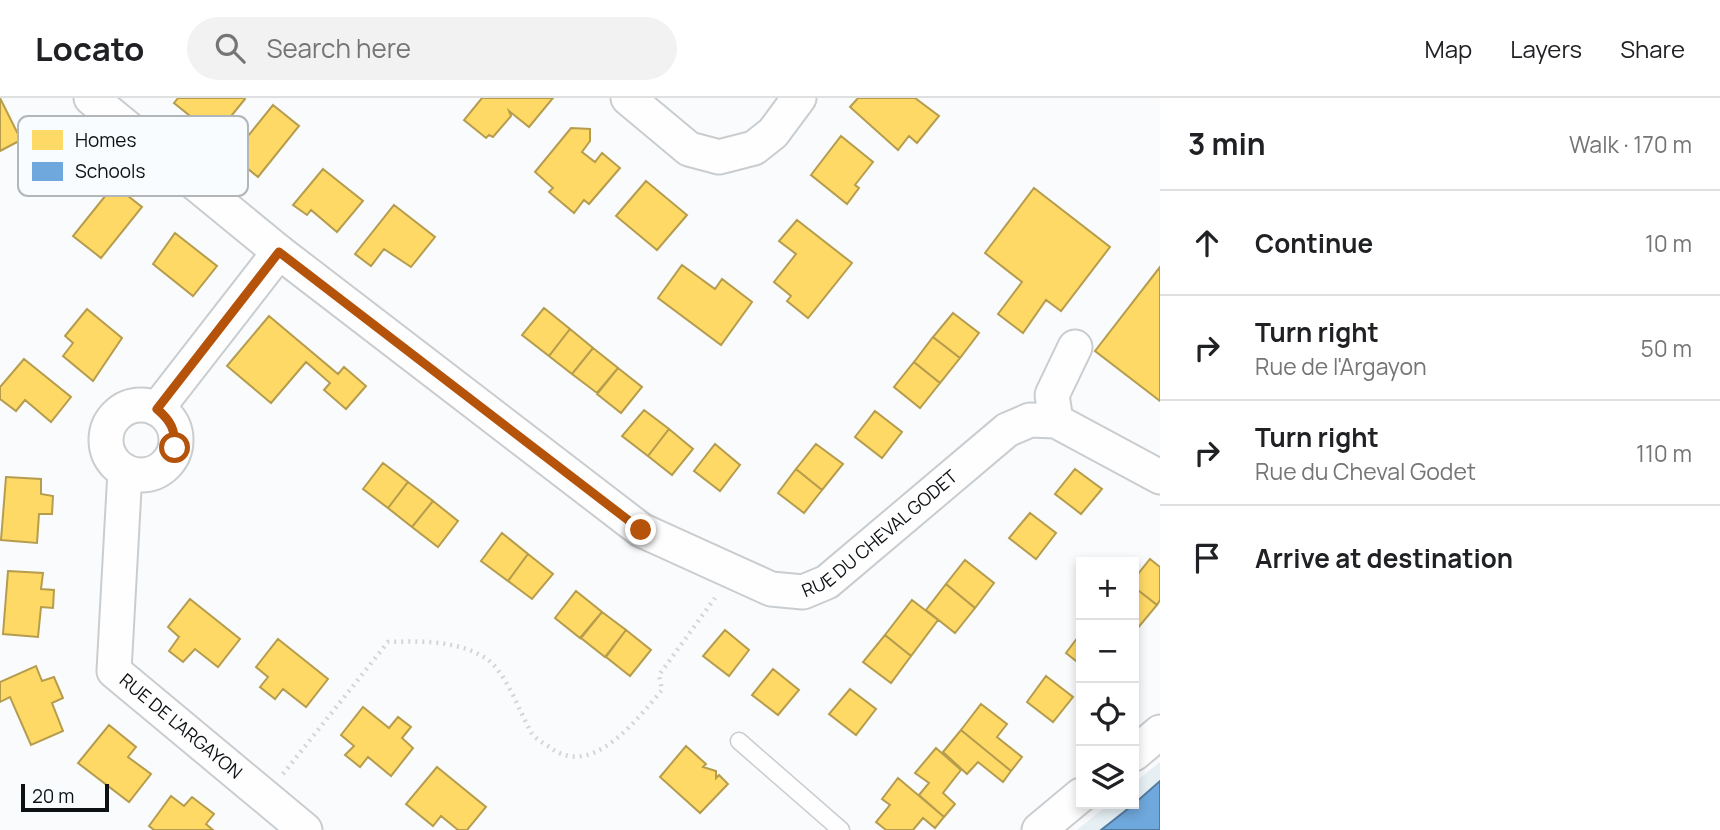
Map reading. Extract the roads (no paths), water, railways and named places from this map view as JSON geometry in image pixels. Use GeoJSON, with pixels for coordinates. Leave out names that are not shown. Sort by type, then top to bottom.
{"type":"FeatureCollection","features":[{"type":"Feature","properties":{"kind":"street","name":"RUE DU CHEVAL GODET"},"geometry":{"type":"LineString","coordinates":[[91,98],[113,116]]}},
{"type":"Feature","properties":{"kind":"street"},"geometry":{"type":"LineString","coordinates":[[628,98],[689,149],[719,157],[754,148],[773,133],[799,98]]}},
{"type":"Feature","properties":{"kind":"street","name":"RUE DU CHEVAL GODET"},"geometry":{"type":"LineString","coordinates":[[211,196],[279,252],[641,530],[771,589],[803,592],[827,582],[1007,430],[1030,420],[1056,421]]}},
{"type":"Feature","properties":{"kind":"street"},"geometry":{"type":"LineString","coordinates":[[157,409],[279,252]]}},
{"type":"Feature","properties":{"kind":"street"},"geometry":{"type":"LineString","coordinates":[[1075,347],[1052,395],[1056,421],[1160,477]]}},
{"type":"Feature","properties":{"kind":"street"},"geometry":{"type":"LineString","coordinates":[[133,405],[157,409],[170,420],[175,432],[175,448],[170,459],[162,468],[149,474],[125,471],[112,460],[107,449],[107,429],[122,410],[133,405]]}},
{"type":"Feature","properties":{"kind":"street","name":"RUE DE L'ARGAYON"},"geometry":{"type":"LineString","coordinates":[[125,471],[114,671],[305,830]]}},
{"type":"Feature","properties":{"kind":"street"},"geometry":{"type":"LineString","coordinates":[[1139,750],[1160,732]]}},
{"type":"Feature","properties":{"kind":"street"},"geometry":{"type":"LineString","coordinates":[[1039,830],[1076,798]]}},
{"type":"Feature","properties":{"kind":"lane"},"geometry":{"type":"LineString","coordinates":[[738,741],[841,830]]}}]}
